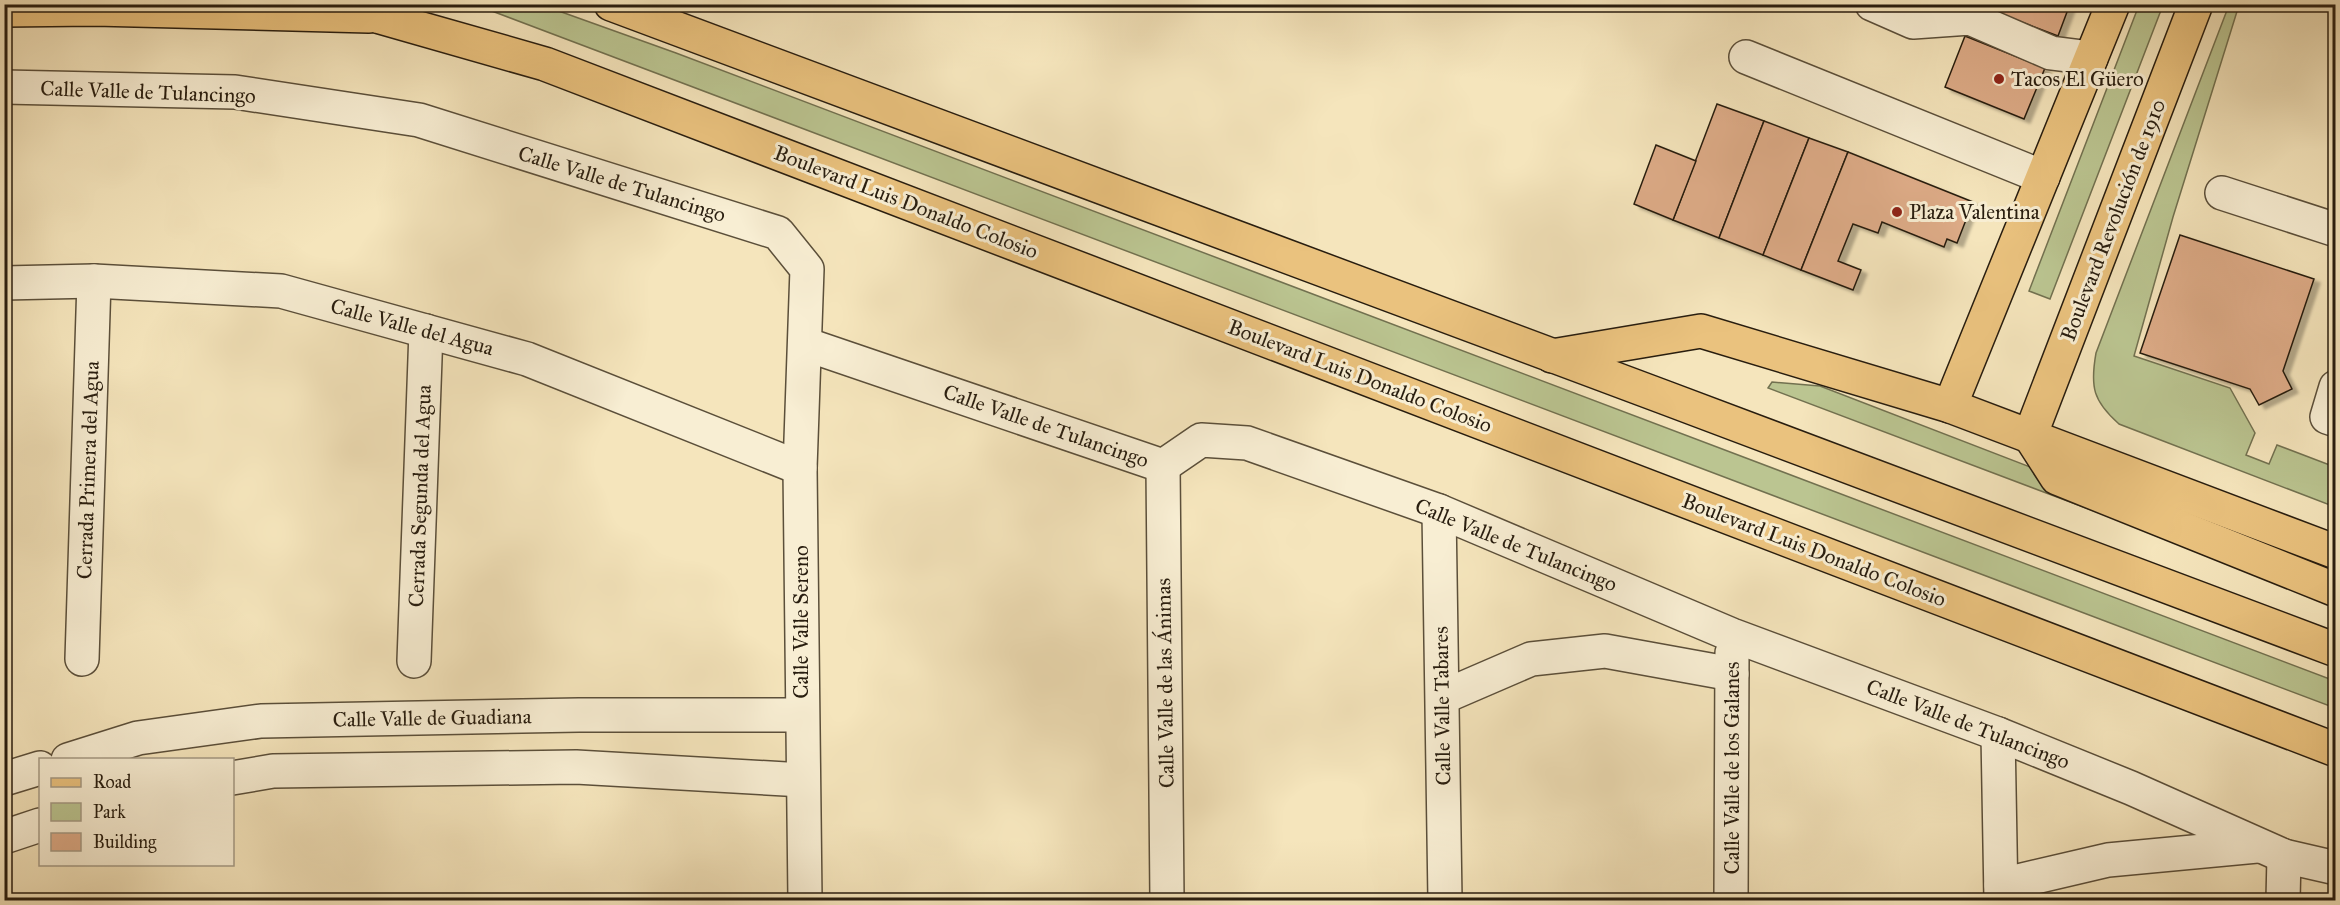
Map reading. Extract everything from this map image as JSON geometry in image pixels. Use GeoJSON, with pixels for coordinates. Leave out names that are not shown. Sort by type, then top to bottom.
{"type":"FeatureCollection","features":[{"type":"Feature","properties":{"kind":"main road","name":"Boulevard Luis Donaldo Colosio"},"geometry":{"type":"LineString","coordinates":[[346,4],[380,17],[545,64],[2336,750]]}},
{"type":"Feature","properties":{"kind":"main road"},"geometry":{"type":"LineString","coordinates":[[611,4],[1050,165],[1551,356],[2336,650]]}},
{"type":"Feature","properties":{"kind":"main road"},"geometry":{"type":"LineString","coordinates":[[1950,406],[2113,4]]}},
{"type":"Feature","properties":{"kind":"main road","name":"Boulevard Revolución de 1910"},"geometry":{"type":"LineString","coordinates":[[2030,436],[2196,4]]}},
{"type":"Feature","properties":{"kind":"main road","name":"Boulevard Luis Donaldo Colosio"},"geometry":{"type":"LineString","coordinates":[[4,10],[95,9],[380,17]]}},
{"type":"Feature","properties":{"kind":"main road"},"geometry":{"type":"LineString","coordinates":[[1551,356],[1701,331],[1950,406],[2336,552]]}},
{"type":"Feature","properties":{"kind":"main road"},"geometry":{"type":"LineString","coordinates":[[2030,436],[2057,478],[2336,590]]}},
{"type":"Feature","properties":{"kind":"street"},"geometry":{"type":"LineString","coordinates":[[1872,4],[1917,13],[1970,18],[2051,53],[2091,58]]}},
{"type":"Feature","properties":{"kind":"street"},"geometry":{"type":"LineString","coordinates":[[1746,57],[2043,177]]}},
{"type":"Feature","properties":{"kind":"street","name":"Calle Valle de Tulancingo"},"geometry":{"type":"LineString","coordinates":[[4,87],[235,92],[419,120],[778,232],[807,269],[805,344],[1163,466],[1201,440],[1247,443],[1438,511],[1732,635],[1998,734],[2131,788],[2272,851],[2336,868]]}},
{"type":"Feature","properties":{"kind":"street"},"geometry":{"type":"LineString","coordinates":[[2222,193],[2336,230]]}},
{"type":"Feature","properties":{"kind":"street","name":"Calle Valle del Agua"},"geometry":{"type":"LineString","coordinates":[[4,283],[94,281],[281,291],[527,359],[800,468]]}},
{"type":"Feature","properties":{"kind":"street","name":"Cerrada Primera del Agua"},"geometry":{"type":"LineString","coordinates":[[82,659],[94,281]]}},
{"type":"Feature","properties":{"kind":"street","name":"Cerrada Segunda del Agua"},"geometry":{"type":"LineString","coordinates":[[414,661],[426,331]]}},
{"type":"Feature","properties":{"kind":"street","name":"Calle Valle Sereno"},"geometry":{"type":"LineString","coordinates":[[805,344],[800,468],[801,715],[805,900]]}},
{"type":"Feature","properties":{"kind":"street"},"geometry":{"type":"LineString","coordinates":[[2336,387],[2327,417],[2336,420]]}},
{"type":"Feature","properties":{"kind":"street","name":"Calle Valle de las Ánimas"},"geometry":{"type":"LineString","coordinates":[[1163,466],[1167,900]]}},
{"type":"Feature","properties":{"kind":"street","name":"Calle Valle Tabares"},"geometry":{"type":"LineString","coordinates":[[1438,511],[1445,900]]}},
{"type":"Feature","properties":{"kind":"street","name":"Calle Valle de los Galanes"},"geometry":{"type":"LineString","coordinates":[[1731,900],[1732,635]]}},
{"type":"Feature","properties":{"kind":"street"},"geometry":{"type":"LineString","coordinates":[[1443,697],[1531,659],[1605,651],[1732,674]]}},
{"type":"Feature","properties":{"kind":"street","name":"Calle Valle de Guadiana"},"geometry":{"type":"LineString","coordinates":[[71,758],[138,738],[261,721],[579,715],[801,715]]}},
{"type":"Feature","properties":{"kind":"street"},"geometry":{"type":"LineString","coordinates":[[1998,734],[2001,893],[2108,860],[2272,851],[2283,900]]}},
{"type":"Feature","properties":{"kind":"street"},"geometry":{"type":"LineString","coordinates":[[234,778],[273,771],[576,767],[803,780]]}},
{"type":"Feature","properties":{"kind":"street"},"geometry":{"type":"LineString","coordinates":[[4,837],[39,825]]}},
{"type":"Feature","properties":{"kind":"green space"},"geometry":{"type":"Polygon","coordinates":[[[476,5],[542,5],[676,53],[2335,681],[2335,708],[476,5]]]}},
{"type":"Feature","properties":{"kind":"green space"},"geometry":{"type":"Polygon","coordinates":[[[2139,5],[2163,5],[2050,299],[2029,291],[2139,5]]]}},
{"type":"Feature","properties":{"kind":"green space"},"geometry":{"type":"Polygon","coordinates":[[[2229,5],[2239,5],[2173,217],[2134,356],[2230,388],[2255,433],[2246,455],[2269,464],[2277,445],[2335,467],[2335,507],[2119,424],[2099,400],[2094,384],[2096,353],[2229,5]]]}},
{"type":"Feature","properties":{"kind":"green space"},"geometry":{"type":"Polygon","coordinates":[[[1772,382],[1820,386],[2043,472],[2314,594],[1768,388],[1772,382]]]}},
{"type":"Feature","properties":{"kind":"building"},"geometry":{"type":"Polygon","coordinates":[[[1983,4],[2070,4],[2058,36],[1982,7],[1983,4]]]}},
{"type":"Feature","properties":{"kind":"building"},"geometry":{"type":"Polygon","coordinates":[[[1965,36],[2045,68],[2024,119],[1945,87],[1965,36]]]}},
{"type":"Feature","properties":{"kind":"building"},"geometry":{"type":"Polygon","coordinates":[[[1717,104],[1764,121],[1719,238],[1673,220],[1717,104]]]}},
{"type":"Feature","properties":{"kind":"building"},"geometry":{"type":"Polygon","coordinates":[[[1764,121],[1809,138],[1763,255],[1719,238],[1764,121]]]}},
{"type":"Feature","properties":{"kind":"building"},"geometry":{"type":"Polygon","coordinates":[[[1809,138],[1848,152],[1801,270],[1763,255],[1809,138]]]}},
{"type":"Feature","properties":{"kind":"building"},"geometry":{"type":"Polygon","coordinates":[[[1656,145],[1696,161],[1673,220],[1634,204],[1656,145]]]}},
{"type":"Feature","properties":{"kind":"building","name":"Plaza Valentina"},"geometry":{"type":"Polygon","coordinates":[[[1848,152],[1973,202],[1957,243],[1947,239],[1944,247],[1882,222],[1878,233],[1853,224],[1838,261],[1861,270],[1853,290],[1801,270],[1848,152]]]}},
{"type":"Feature","properties":{"kind":"building"},"geometry":{"type":"Polygon","coordinates":[[[2180,235],[2314,279],[2283,371],[2292,389],[2259,405],[2250,389],[2140,353],[2180,235]]]}},
{"type":"Feature","properties":{"kind":"place","name":"Tacos El Güero"},"geometry":{"type":"Point","coordinates":[1999,79]}},
{"type":"Feature","properties":{"kind":"place","name":"Plaza Valentina"},"geometry":{"type":"Point","coordinates":[1897,212]}}]}
